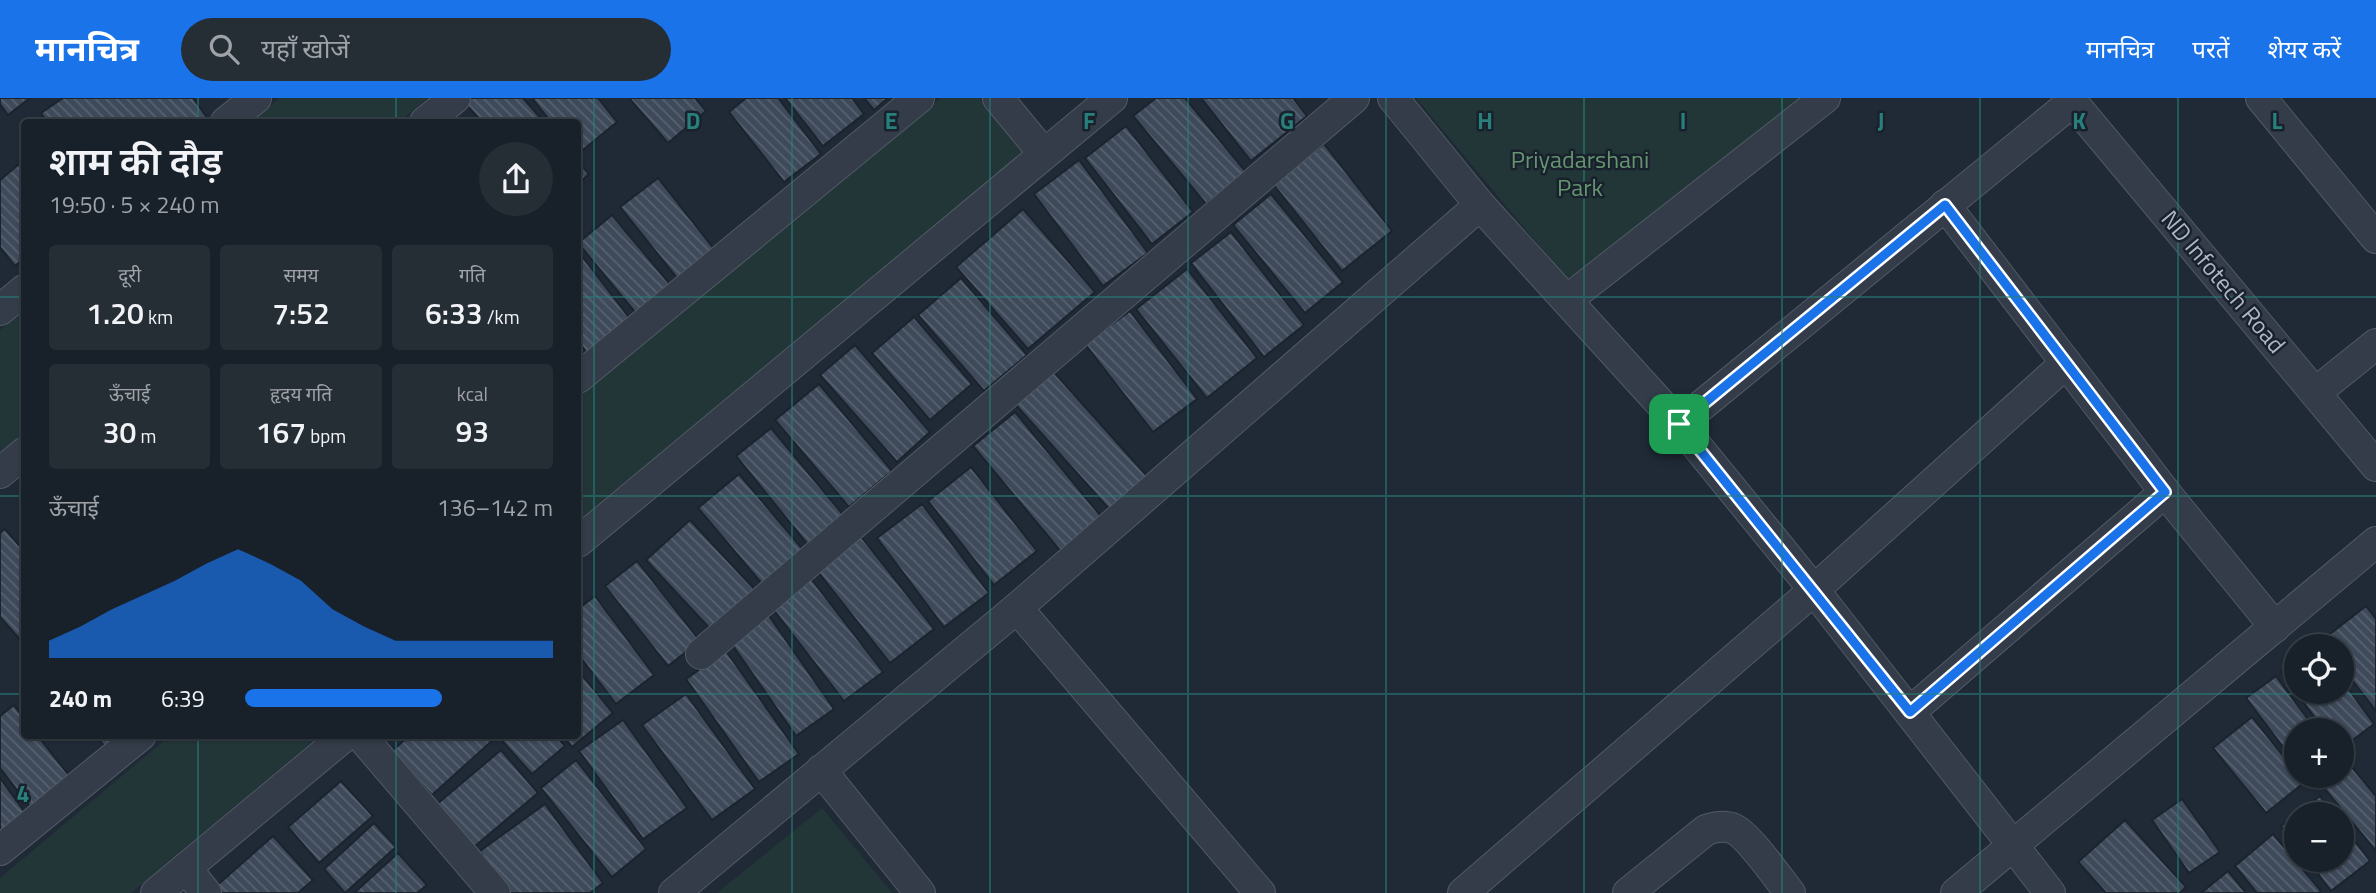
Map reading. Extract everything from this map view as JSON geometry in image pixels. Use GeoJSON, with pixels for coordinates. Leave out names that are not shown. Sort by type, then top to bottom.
{"type":"FeatureCollection","features":[{"type":"Feature","properties":{"kind":"street"},"geometry":{"type":"LineString","coordinates":[[230,119],[256,98]]}},
{"type":"Feature","properties":{"kind":"street"},"geometry":{"type":"LineString","coordinates":[[429,119],[455,98]]}},
{"type":"Feature","properties":{"kind":"street"},"geometry":{"type":"LineString","coordinates":[[581,376],[919,98]]}},
{"type":"Feature","properties":{"kind":"street"},"geometry":{"type":"LineString","coordinates":[[998,98],[1044,154]]}},
{"type":"Feature","properties":{"kind":"street"},"geometry":{"type":"LineString","coordinates":[[581,540],[1112,98]]}},
{"type":"Feature","properties":{"kind":"street"},"geometry":{"type":"LineString","coordinates":[[701,654],[1353,98]]}},
{"type":"Feature","properties":{"kind":"street"},"geometry":{"type":"LineString","coordinates":[[1393,98],[1480,205],[1679,424],[1814,590],[2050,893]]}},
{"type":"Feature","properties":{"kind":"street"},"geometry":{"type":"LineString","coordinates":[[1567,300],[1825,98]]}},
{"type":"Feature","properties":{"kind":"street"},"geometry":{"type":"LineString","coordinates":[[2261,98],[2376,238]]}},
{"type":"Feature","properties":{"kind":"street"},"geometry":{"type":"LineString","coordinates":[[1679,424],[2071,100]]}},
{"type":"Feature","properties":{"kind":"street","name":"ND Infotech Road"},"geometry":{"type":"LineString","coordinates":[[2071,100],[2376,466]]}},
{"type":"Feature","properties":{"kind":"street"},"geometry":{"type":"LineString","coordinates":[[674,893],[1017,608],[1480,205]]}},
{"type":"Feature","properties":{"kind":"street"},"geometry":{"type":"LineString","coordinates":[[1945,205],[2165,492],[2274,627]]}},
{"type":"Feature","properties":{"kind":"street"},"geometry":{"type":"LineString","coordinates":[[0,310],[21,292]]}},
{"type":"Feature","properties":{"kind":"street"},"geometry":{"type":"LineString","coordinates":[[2315,393],[2376,344]]}},
{"type":"Feature","properties":{"kind":"street"},"geometry":{"type":"LineString","coordinates":[[1463,893],[1814,590],[2066,363]]}},
{"type":"Feature","properties":{"kind":"street"},"geometry":{"type":"LineString","coordinates":[[0,473],[21,456]]}},
{"type":"Feature","properties":{"kind":"street"},"geometry":{"type":"LineString","coordinates":[[1910,712],[2165,492]]}},
{"type":"Feature","properties":{"kind":"street"},"geometry":{"type":"LineString","coordinates":[[1956,893],[2376,542]]}},
{"type":"Feature","properties":{"kind":"street"},"geometry":{"type":"LineString","coordinates":[[1017,608],[1260,893]]}},
{"type":"Feature","properties":{"kind":"street"},"geometry":{"type":"LineString","coordinates":[[0,850],[136,739]]}},
{"type":"Feature","properties":{"kind":"street"},"geometry":{"type":"LineString","coordinates":[[156,893],[341,739]]}},
{"type":"Feature","properties":{"kind":"street"},"geometry":{"type":"LineString","coordinates":[[363,739],[495,893]]}},
{"type":"Feature","properties":{"kind":"street"},"geometry":{"type":"LineString","coordinates":[[821,771],[920,893]]}},
{"type":"Feature","properties":{"kind":"street"},"geometry":{"type":"LineString","coordinates":[[1628,893],[1706,830],[1718,826],[1734,829],[1748,841],[1790,893]]}},
{"type":"Feature","properties":{"kind":"street"},"geometry":{"type":"LineString","coordinates":[[186,868],[206,893]]}},
{"type":"Feature","properties":{"kind":"green space"},"geometry":{"type":"Polygon","coordinates":[[[280,98],[428,98],[403,119],[254,119],[280,98]]]}},
{"type":"Feature","properties":{"kind":"green space"},"geometry":{"type":"Polygon","coordinates":[[[941,98],[980,98],[1025,152],[581,519],[581,395],[941,98]]]}},
{"type":"Feature","properties":{"kind":"green space","name":"Priyadarshani Park"},"geometry":{"type":"Polygon","coordinates":[[[1416,98],[1810,98],[1567,279],[1416,98]]]}},
{"type":"Feature","properties":{"kind":"green space"},"geometry":{"type":"Polygon","coordinates":[[[21,312],[21,436],[0,453],[0,330],[21,312]]]}},
{"type":"Feature","properties":{"kind":"green space"},"geometry":{"type":"Polygon","coordinates":[[[166,739],[315,739],[131,893],[0,893],[0,878],[166,739]]]}},
{"type":"Feature","properties":{"kind":"green space"},"geometry":{"type":"Polygon","coordinates":[[[822,808],[892,893],[717,893],[822,808]]]}},
{"type":"Feature","properties":{"kind":"building"},"geometry":{"type":"Polygon","coordinates":[[[0,98],[30,98],[8,115],[0,104],[0,98]]]}},
{"type":"Feature","properties":{"kind":"building"},"geometry":{"type":"Polygon","coordinates":[[[63,98],[193,98],[208,119],[45,119],[41,113],[63,98]]]}},
{"type":"Feature","properties":{"kind":"building"},"geometry":{"type":"Polygon","coordinates":[[[469,98],[523,98],[541,119],[479,119],[464,102],[469,98]]]}},
{"type":"Feature","properties":{"kind":"building"},"geometry":{"type":"Polygon","coordinates":[[[532,98],[598,98],[617,122],[581,152],[581,119],[549,119],[532,98]]]}},
{"type":"Feature","properties":{"kind":"building"},"geometry":{"type":"Polygon","coordinates":[[[629,98],[695,98],[706,111],[668,143],[629,98]]]}},
{"type":"Feature","properties":{"kind":"building"},"geometry":{"type":"Polygon","coordinates":[[[746,98],[778,98],[821,154],[784,182],[729,112],[746,98]]]}},
{"type":"Feature","properties":{"kind":"building"},"geometry":{"type":"Polygon","coordinates":[[[785,98],[852,98],[864,114],[823,146],[785,98]]]}},
{"type":"Feature","properties":{"kind":"building"},"geometry":{"type":"Polygon","coordinates":[[[864,98],[888,98],[874,110],[864,98]]]}},
{"type":"Feature","properties":{"kind":"building"},"geometry":{"type":"Polygon","coordinates":[[[1156,98],[1185,98],[1246,172],[1206,204],[1133,116],[1156,98]]]}},
{"type":"Feature","properties":{"kind":"building"},"geometry":{"type":"Polygon","coordinates":[[[1201,98],[1293,98],[1307,116],[1251,161],[1201,98]]]}},
{"type":"Feature","properties":{"kind":"building"},"geometry":{"type":"Polygon","coordinates":[[[1126,126],[1193,212],[1152,244],[1085,158],[1126,126]]]}},
{"type":"Feature","properties":{"kind":"building"},"geometry":{"type":"Polygon","coordinates":[[[1324,144],[1392,231],[1342,271],[1273,184],[1324,144]]]}},
{"type":"Feature","properties":{"kind":"building"},"geometry":{"type":"Polygon","coordinates":[[[1079,160],[1148,253],[1103,286],[1034,194],[1079,160]]]}},
{"type":"Feature","properties":{"kind":"building"},"geometry":{"type":"Polygon","coordinates":[[[21,162],[21,261],[15,266],[0,247],[0,180],[21,162]]]}},
{"type":"Feature","properties":{"kind":"building"},"geometry":{"type":"Polygon","coordinates":[[[581,165],[589,174],[581,181],[581,165]]]}},
{"type":"Feature","properties":{"kind":"building"},"geometry":{"type":"Polygon","coordinates":[[[658,178],[714,249],[677,278],[620,207],[658,178]]]}},
{"type":"Feature","properties":{"kind":"building"},"geometry":{"type":"Polygon","coordinates":[[[1271,194],[1343,282],[1305,313],[1233,225],[1271,194]]]}},
{"type":"Feature","properties":{"kind":"building"},"geometry":{"type":"Polygon","coordinates":[[[1023,209],[1095,292],[1028,349],[956,267],[1023,209]]]}},
{"type":"Feature","properties":{"kind":"building"},"geometry":{"type":"Polygon","coordinates":[[[612,215],[674,289],[639,317],[581,247],[581,241],[612,215]]]}},
{"type":"Feature","properties":{"kind":"building"},"geometry":{"type":"Polygon","coordinates":[[[1231,232],[1304,325],[1264,357],[1191,263],[1231,232]]]}},
{"type":"Feature","properties":{"kind":"building"},"geometry":{"type":"Polygon","coordinates":[[[581,255],[634,324],[590,357],[581,345],[581,255]]]}},
{"type":"Feature","properties":{"kind":"building"},"geometry":{"type":"Polygon","coordinates":[[[1187,269],[1257,358],[1207,398],[1136,309],[1187,269]]]}},
{"type":"Feature","properties":{"kind":"building"},"geometry":{"type":"Polygon","coordinates":[[[961,278],[1027,355],[984,391],[918,315],[961,278]]]}},
{"type":"Feature","properties":{"kind":"building"},"geometry":{"type":"Polygon","coordinates":[[[1130,311],[1197,399],[1153,432],[1085,344],[1130,311]]]}},
{"type":"Feature","properties":{"kind":"building"},"geometry":{"type":"Polygon","coordinates":[[[914,317],[972,384],[930,420],[872,353],[914,317]]]}},
{"type":"Feature","properties":{"kind":"building"},"geometry":{"type":"Polygon","coordinates":[[[855,345],[930,432],[897,462],[820,375],[855,345]]]}},
{"type":"Feature","properties":{"kind":"building"},"geometry":{"type":"Polygon","coordinates":[[[1052,370],[1147,476],[1110,510],[1015,404],[1052,370]]]}},
{"type":"Feature","properties":{"kind":"building"},"geometry":{"type":"Polygon","coordinates":[[[819,384],[892,471],[849,507],[775,420],[819,384]]]}},
{"type":"Feature","properties":{"kind":"building"},"geometry":{"type":"Polygon","coordinates":[[[1015,412],[1104,520],[1063,554],[973,446],[1015,412]]]}},
{"type":"Feature","properties":{"kind":"building"},"geometry":{"type":"Polygon","coordinates":[[[771,428],[845,517],[809,546],[736,456],[771,428]]]}},
{"type":"Feature","properties":{"kind":"building"},"geometry":{"type":"Polygon","coordinates":[[[971,467],[1037,551],[994,585],[928,501],[971,467]]]}},
{"type":"Feature","properties":{"kind":"building"},"geometry":{"type":"Polygon","coordinates":[[[739,474],[805,552],[764,586],[698,508],[739,474]]]}},
{"type":"Feature","properties":{"kind":"building"},"geometry":{"type":"Polygon","coordinates":[[[922,504],[989,593],[944,627],[877,538],[922,504]]]}},
{"type":"Feature","properties":{"kind":"building"},"geometry":{"type":"Polygon","coordinates":[[[690,520],[758,593],[714,633],[646,560],[690,520]]]}},
{"type":"Feature","properties":{"kind":"building"},"geometry":{"type":"Polygon","coordinates":[[[5,529],[21,548],[21,641],[0,617],[0,533],[5,529]]]}},
{"type":"Feature","properties":{"kind":"building"},"geometry":{"type":"Polygon","coordinates":[[[859,534],[934,629],[890,663],[815,568],[859,534]]]}},
{"type":"Feature","properties":{"kind":"building"},"geometry":{"type":"Polygon","coordinates":[[[637,561],[700,641],[668,666],[605,586],[637,561]]]}},
{"type":"Feature","properties":{"kind":"building"},"geometry":{"type":"Polygon","coordinates":[[[809,576],[883,672],[844,701],[770,605],[809,576]]]}},
{"type":"Feature","properties":{"kind":"building"},"geometry":{"type":"Polygon","coordinates":[[[595,596],[654,675],[616,704],[581,658],[581,607],[595,596]]]}},
{"type":"Feature","properties":{"kind":"building"},"geometry":{"type":"Polygon","coordinates":[[[2366,606],[2376,619],[2376,711],[2354,683],[2354,634],[2330,634],[2366,606]]]}},
{"type":"Feature","properties":{"kind":"building"},"geometry":{"type":"Polygon","coordinates":[[[767,613],[834,709],[796,736],[729,640],[767,613]]]}},
{"type":"Feature","properties":{"kind":"building"},"geometry":{"type":"Polygon","coordinates":[[[726,651],[799,754],[759,782],[686,679],[726,651]]]}},
{"type":"Feature","properties":{"kind":"building"},"geometry":{"type":"Polygon","coordinates":[[[581,674],[613,713],[572,747],[565,739],[581,739],[581,674]]]}},
{"type":"Feature","properties":{"kind":"building"},"geometry":{"type":"Polygon","coordinates":[[[2276,676],[2284,687],[2284,704],[2297,704],[2307,718],[2284,718],[2284,748],[2246,698],[2276,676]]]}},
{"type":"Feature","properties":{"kind":"building"},"geometry":{"type":"Polygon","coordinates":[[[686,694],[755,789],[712,820],[642,725],[686,694]]]}},
{"type":"Feature","properties":{"kind":"building"},"geometry":{"type":"Polygon","coordinates":[[[2354,696],[2374,724],[2354,739],[2354,718],[2315,718],[2305,704],[2354,704],[2354,696]]]}},
{"type":"Feature","properties":{"kind":"building"},"geometry":{"type":"Polygon","coordinates":[[[14,705],[21,715],[21,739],[40,739],[71,778],[31,808],[0,768],[0,716],[14,705]]]}},
{"type":"Feature","properties":{"kind":"building"},"geometry":{"type":"Polygon","coordinates":[[[2252,717],[2284,757],[2284,788],[2297,788],[2266,813],[2213,748],[2252,717]]]}},
{"type":"Feature","properties":{"kind":"building"},"geometry":{"type":"Polygon","coordinates":[[[623,720],[687,808],[643,839],[579,751],[623,720]]]}},
{"type":"Feature","properties":{"kind":"building"},"geometry":{"type":"Polygon","coordinates":[[[98,739],[115,739],[105,747],[98,739]]]}},
{"type":"Feature","properties":{"kind":"building"},"geometry":{"type":"Polygon","coordinates":[[[406,739],[494,739],[432,795],[392,751],[406,739]]]}},
{"type":"Feature","properties":{"kind":"building"},"geometry":{"type":"Polygon","coordinates":[[[501,739],[559,739],[565,746],[532,774],[501,739]]]}},
{"type":"Feature","properties":{"kind":"building"},"geometry":{"type":"Polygon","coordinates":[[[501,750],[538,793],[474,847],[437,804],[501,750]]]}},
{"type":"Feature","properties":{"kind":"building"},"geometry":{"type":"Polygon","coordinates":[[[576,760],[646,849],[612,877],[541,788],[576,760]]]}},
{"type":"Feature","properties":{"kind":"building"},"geometry":{"type":"Polygon","coordinates":[[[2354,770],[2376,796],[2376,851],[2354,824],[2354,802],[2336,802],[2324,788],[2354,788],[2354,770]]]}},
{"type":"Feature","properties":{"kind":"building"},"geometry":{"type":"Polygon","coordinates":[[[0,778],[32,822],[0,846],[0,778]]]}},
{"type":"Feature","properties":{"kind":"building"},"geometry":{"type":"Polygon","coordinates":[[[341,781],[373,816],[319,863],[288,827],[341,781]]]}},
{"type":"Feature","properties":{"kind":"building"},"geometry":{"type":"Polygon","coordinates":[[[2320,796],[2324,802],[2312,802],[2320,796]]]}},
{"type":"Feature","properties":{"kind":"building"},"geometry":{"type":"Polygon","coordinates":[[[2182,799],[2220,852],[2189,873],[2152,820],[2182,799]]]}},
{"type":"Feature","properties":{"kind":"building"},"geometry":{"type":"Polygon","coordinates":[[[545,804],[603,883],[590,893],[510,893],[480,851],[545,804]]]}},
{"type":"Feature","properties":{"kind":"building"},"geometry":{"type":"Polygon","coordinates":[[[2125,820],[2186,887],[2180,893],[2106,893],[2078,862],[2125,820]]]}},
{"type":"Feature","properties":{"kind":"building"},"geometry":{"type":"Polygon","coordinates":[[[374,823],[396,847],[345,893],[324,869],[374,823]]]}},
{"type":"Feature","properties":{"kind":"building"},"geometry":{"type":"Polygon","coordinates":[[[2273,834],[2284,847],[2284,872],[2305,872],[2321,891],[2257,893],[2235,866],[2273,834]]]}},
{"type":"Feature","properties":{"kind":"building"},"geometry":{"type":"Polygon","coordinates":[[[273,836],[313,880],[298,893],[218,893],[214,888],[273,836]]]}},
{"type":"Feature","properties":{"kind":"building"},"geometry":{"type":"Polygon","coordinates":[[[2354,840],[2370,861],[2331,891],[2317,872],[2354,872],[2354,840]]]}},
{"type":"Feature","properties":{"kind":"building"},"geometry":{"type":"Polygon","coordinates":[[[398,853],[427,885],[417,893],[354,893],[398,853]]]}},
{"type":"Feature","properties":{"kind":"building"},"geometry":{"type":"Polygon","coordinates":[[[2228,871],[2246,893],[2201,893],[2228,871]]]}},
{"type":"Feature","properties":{"kind":"route"},"geometry":{"type":"LineString","coordinates":[[1945,205],[2165,492],[1910,712],[1679,424],[1945,205]]}}]}
